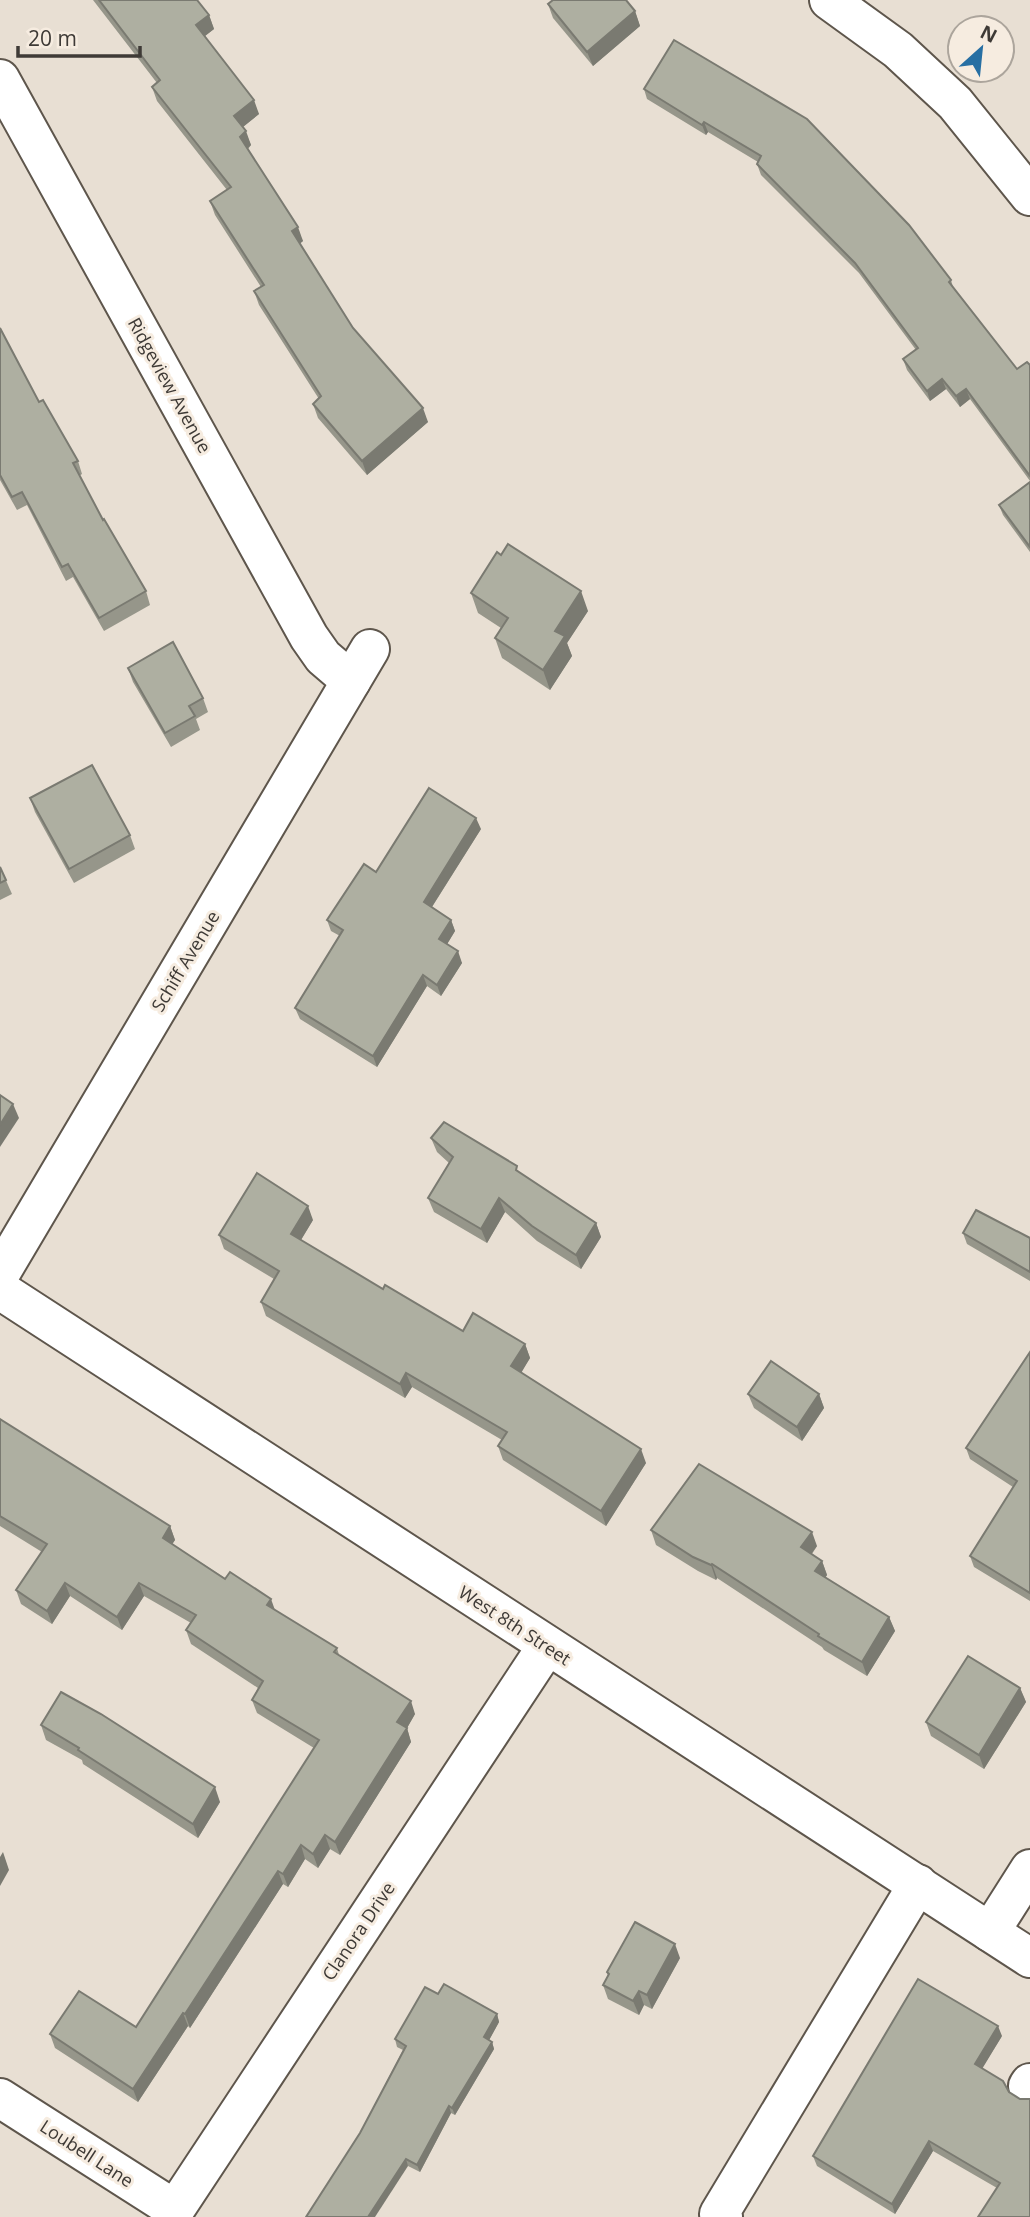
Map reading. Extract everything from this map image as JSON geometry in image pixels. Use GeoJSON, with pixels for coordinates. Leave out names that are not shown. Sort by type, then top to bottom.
{"type":"FeatureCollection","features":[{"type":"Feature","properties":{"kind":"street"},"geometry":{"type":"LineString","coordinates":[[829,0],[898,50],[955,103],[1030,196]]}},
{"type":"Feature","properties":{"kind":"street","name":"Ridgeview Avenue"},"geometry":{"type":"LineString","coordinates":[[0,79],[309,637],[323,657],[351,681]]}},
{"type":"Feature","properties":{"kind":"street","name":"Schiff Avenue"},"geometry":{"type":"LineString","coordinates":[[0,1274],[370,649]]}},
{"type":"Feature","properties":{"kind":"street","name":"West 8th Street"},"geometry":{"type":"LineString","coordinates":[[0,1290],[1030,1958]]}},
{"type":"Feature","properties":{"kind":"street","name":"Clanora Drive"},"geometry":{"type":"LineString","coordinates":[[172,2213],[547,1646]]}},
{"type":"Feature","properties":{"kind":"street"},"geometry":{"type":"LineString","coordinates":[[990,1932],[1030,1869]]}},
{"type":"Feature","properties":{"kind":"street"},"geometry":{"type":"LineString","coordinates":[[721,2216],[918,1884]]}},
{"type":"Feature","properties":{"kind":"street","name":"Loubell Lane"},"geometry":{"type":"LineString","coordinates":[[0,2098],[172,2213]]}},
{"type":"Feature","properties":{"kind":"building"},"geometry":{"type":"Polygon","coordinates":[[[99,0],[197,0],[209,15],[196,25],[254,100],[234,116],[246,131],[240,137],[298,227],[292,231],[353,328],[423,408],[362,461],[313,404],[321,396],[254,291],[264,285],[210,201],[231,187],[152,87],[160,80],[99,0]]]}},
{"type":"Feature","properties":{"kind":"building"},"geometry":{"type":"Polygon","coordinates":[[[553,0],[626,0],[635,11],[587,52],[548,4],[553,0]]]}},
{"type":"Feature","properties":{"kind":"building"},"geometry":{"type":"Polygon","coordinates":[[[674,40],[807,119],[909,225],[951,280],[949,282],[1017,369],[1027,362],[1030,365],[1030,476],[966,389],[956,396],[942,379],[927,391],[903,359],[918,348],[855,263],[757,164],[761,156],[704,122],[702,125],[644,89],[674,40]]]}},
{"type":"Feature","properties":{"kind":"building"},"geometry":{"type":"Polygon","coordinates":[[[0,328],[39,402],[43,400],[78,461],[73,463],[103,520],[146,591],[99,618],[68,564],[62,567],[22,492],[12,497],[0,475],[0,328]]]}},
{"type":"Feature","properties":{"kind":"building"},"geometry":{"type":"Polygon","coordinates":[[[1030,482],[1030,547],[999,505],[1030,482]]]}},
{"type":"Feature","properties":{"kind":"building"},"geometry":{"type":"Polygon","coordinates":[[[508,544],[581,591],[555,631],[565,636],[543,670],[495,638],[508,618],[471,593],[497,552],[501,555],[508,544]]]}},
{"type":"Feature","properties":{"kind":"building"},"geometry":{"type":"Polygon","coordinates":[[[173,642],[203,698],[189,706],[195,716],[165,733],[128,668],[173,642]]]}},
{"type":"Feature","properties":{"kind":"building"},"geometry":{"type":"Polygon","coordinates":[[[92,765],[130,835],[69,869],[30,798],[92,765]]]}},
{"type":"Feature","properties":{"kind":"building"},"geometry":{"type":"Polygon","coordinates":[[[429,788],[476,818],[424,902],[451,920],[439,939],[458,951],[437,985],[423,975],[373,1056],[295,1008],[343,930],[327,920],[364,864],[376,872],[429,788]]]}},
{"type":"Feature","properties":{"kind":"building"},"geometry":{"type":"Polygon","coordinates":[[[0,867],[6,880],[0,883],[0,867]]]}},
{"type":"Feature","properties":{"kind":"building"},"geometry":{"type":"Polygon","coordinates":[[[0,1095],[13,1104],[0,1125],[0,1095]]]}},
{"type":"Feature","properties":{"kind":"building"},"geometry":{"type":"Polygon","coordinates":[[[444,1122],[517,1166],[516,1170],[596,1223],[576,1255],[532,1226],[499,1198],[481,1229],[428,1198],[453,1157],[431,1138],[444,1122]]]}},
{"type":"Feature","properties":{"kind":"building"},"geometry":{"type":"Polygon","coordinates":[[[257,1173],[308,1206],[291,1234],[383,1289],[385,1285],[463,1331],[473,1313],[525,1344],[511,1366],[641,1449],[601,1511],[498,1446],[507,1432],[406,1373],[400,1384],[261,1302],[279,1271],[219,1235],[257,1173]]]}},
{"type":"Feature","properties":{"kind":"building"},"geometry":{"type":"Polygon","coordinates":[[[976,1210],[1030,1238],[1030,1272],[963,1233],[976,1210]]]}},
{"type":"Feature","properties":{"kind":"building"},"geometry":{"type":"Polygon","coordinates":[[[1030,1352],[1030,1593],[970,1556],[1017,1481],[966,1448],[1030,1352]]]}},
{"type":"Feature","properties":{"kind":"building"},"geometry":{"type":"Polygon","coordinates":[[[771,1361],[819,1394],[797,1427],[748,1394],[771,1361]]]}},
{"type":"Feature","properties":{"kind":"building"},"geometry":{"type":"Polygon","coordinates":[[[0,1419],[170,1526],[163,1538],[225,1579],[230,1572],[271,1599],[267,1605],[337,1648],[334,1652],[411,1701],[397,1722],[407,1728],[335,1842],[325,1835],[313,1854],[301,1845],[283,1874],[278,1871],[133,2089],[50,2034],[79,1991],[136,2027],[319,1740],[252,1700],[263,1681],[186,1630],[196,1615],[139,1583],[117,1617],[65,1583],[47,1611],[16,1590],[47,1544],[0,1516],[0,1419]]]}},
{"type":"Feature","properties":{"kind":"building"},"geometry":{"type":"Polygon","coordinates":[[[699,1464],[812,1532],[801,1547],[822,1561],[815,1571],[889,1617],[862,1662],[818,1636],[819,1634],[712,1564],[693,1557],[651,1530],[699,1464]]]}},
{"type":"Feature","properties":{"kind":"building"},"geometry":{"type":"Polygon","coordinates":[[[968,1656],[1020,1688],[979,1755],[926,1722],[968,1656]]]}},
{"type":"Feature","properties":{"kind":"building"},"geometry":{"type":"Polygon","coordinates":[[[61,1692],[101,1714],[215,1787],[193,1824],[41,1725],[61,1692]]]}},
{"type":"Feature","properties":{"kind":"building"},"geometry":{"type":"Polygon","coordinates":[[[635,1922],[675,1944],[647,1995],[639,1991],[633,2001],[603,1985],[609,1974],[607,1972],[635,1922]]]}},
{"type":"Feature","properties":{"kind":"building"},"geometry":{"type":"Polygon","coordinates":[[[918,1979],[998,2026],[975,2064],[1003,2081],[1009,2092],[1020,2099],[1030,2099],[1030,2217],[978,2217],[1000,2183],[929,2141],[892,2204],[813,2156],[918,1979]]]}},
{"type":"Feature","properties":{"kind":"building"},"geometry":{"type":"Polygon","coordinates":[[[444,1984],[497,2014],[484,2037],[492,2042],[452,2108],[449,2106],[417,2165],[406,2159],[368,2217],[306,2217],[360,2133],[406,2046],[395,2039],[425,1987],[438,1994],[444,1984]]]}}]}
